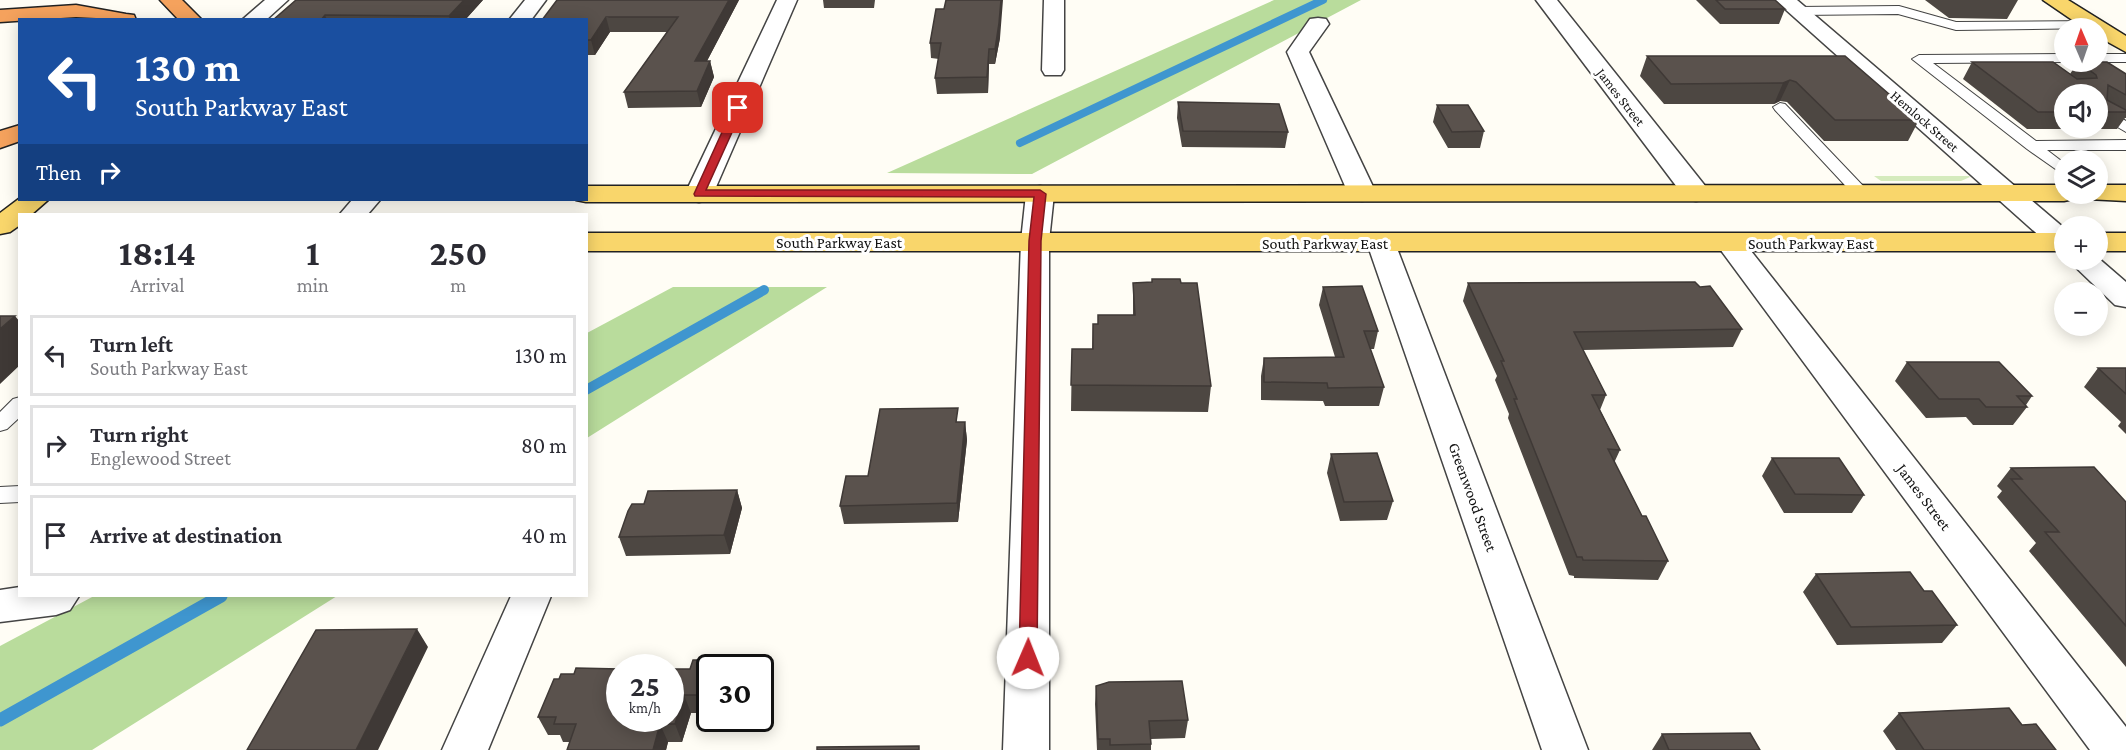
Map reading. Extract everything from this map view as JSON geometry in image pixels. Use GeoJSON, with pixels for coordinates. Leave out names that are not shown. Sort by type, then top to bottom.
{"type":"FeatureCollection","features":[{"type":"Feature","properties":{"kind":"highway"},"geometry":{"type":"LineString","coordinates":[[170,0],[190,18]]}},
{"type":"Feature","properties":{"kind":"highway"},"geometry":{"type":"LineString","coordinates":[[0,16],[76,11],[115,18]]}},
{"type":"Feature","properties":{"kind":"highway"},"geometry":{"type":"LineString","coordinates":[[0,140],[18,133]]}},
{"type":"Feature","properties":{"kind":"main road"},"geometry":{"type":"LineString","coordinates":[[2053,0],[2083,18]]}},
{"type":"Feature","properties":{"kind":"main road"},"geometry":{"type":"LineString","coordinates":[[2108,34],[2126,45]]}},
{"type":"Feature","properties":{"kind":"main road"},"geometry":{"type":"LineString","coordinates":[[588,194],[2054,193]]}},
{"type":"Feature","properties":{"kind":"main road"},"geometry":{"type":"LineString","coordinates":[[2108,193],[2126,193]]}},
{"type":"Feature","properties":{"kind":"main road"},"geometry":{"type":"LineString","coordinates":[[0,197],[18,197]]}},
{"type":"Feature","properties":{"kind":"main road"},"geometry":{"type":"LineString","coordinates":[[0,226],[33,201]]}},
{"type":"Feature","properties":{"kind":"main road","name":"South Parkway East"},"geometry":{"type":"LineString","coordinates":[[588,242],[1035,241],[2054,246]]}},
{"type":"Feature","properties":{"kind":"main road"},"geometry":{"type":"LineString","coordinates":[[2108,242],[2126,242]]}},
{"type":"Feature","properties":{"kind":"main road"},"geometry":{"type":"LineString","coordinates":[[0,243],[18,243]]}},
{"type":"Feature","properties":{"kind":"street"},"geometry":{"type":"LineString","coordinates":[[255,18],[278,0]]}},
{"type":"Feature","properties":{"kind":"street"},"geometry":{"type":"LineString","coordinates":[[521,18],[536,0]]}},
{"type":"Feature","properties":{"kind":"street"},"geometry":{"type":"LineString","coordinates":[[699,194],[787,0]]}},
{"type":"Feature","properties":{"kind":"street"},"geometry":{"type":"LineString","coordinates":[[1053,70],[1054,0]]}},
{"type":"Feature","properties":{"kind":"street","name":"James Street"},"geometry":{"type":"LineString","coordinates":[[1546,0],[1696,193]]}},
{"type":"Feature","properties":{"kind":"street","name":"Hemlock Street"},"geometry":{"type":"LineString","coordinates":[[1792,5],[2054,234]]}},
{"type":"Feature","properties":{"kind":"street"},"geometry":{"type":"LineString","coordinates":[[1318,24],[1298,52],[1362,193]]}},
{"type":"Feature","properties":{"kind":"street"},"geometry":{"type":"LineString","coordinates":[[1026,750],[1035,241],[1040,194]]}},
{"type":"Feature","properties":{"kind":"street"},"geometry":{"type":"LineString","coordinates":[[355,213],[365,201]]}},
{"type":"Feature","properties":{"kind":"street","name":"Greenwood Street"},"geometry":{"type":"LineString","coordinates":[[1381,243],[1565,750]]}},
{"type":"Feature","properties":{"kind":"street","name":"James Street"},"geometry":{"type":"LineString","coordinates":[[1730,243],[2117,750]]}},
{"type":"Feature","properties":{"kind":"street","name":"Hemlock Street"},"geometry":{"type":"LineString","coordinates":[[2095,270],[2126,298]]}},
{"type":"Feature","properties":{"kind":"street"},"geometry":{"type":"LineString","coordinates":[[0,606],[57,597]]}},
{"type":"Feature","properties":{"kind":"street"},"geometry":{"type":"LineString","coordinates":[[465,750],[531,597]]}},
{"type":"Feature","properties":{"kind":"lane"},"geometry":{"type":"LineString","coordinates":[[1792,5],[1899,10],[1956,26],[2054,25]]}},
{"type":"Feature","properties":{"kind":"lane"},"geometry":{"type":"LineString","coordinates":[[2025,58],[2049,75]]}},
{"type":"Feature","properties":{"kind":"lane"},"geometry":{"type":"LineString","coordinates":[[2054,58],[1919,59],[2054,162]]}},
{"type":"Feature","properties":{"kind":"lane"},"geometry":{"type":"LineString","coordinates":[[2108,58],[2126,58]]}},
{"type":"Feature","properties":{"kind":"lane"},"geometry":{"type":"LineString","coordinates":[[1780,107],[1861,193]]}},
{"type":"Feature","properties":{"kind":"lane"},"geometry":{"type":"LineString","coordinates":[[2108,110],[2126,128]]}},
{"type":"Feature","properties":{"kind":"lane"},"geometry":{"type":"LineString","coordinates":[[2032,146],[2126,145]]}},
{"type":"Feature","properties":{"kind":"lane"},"geometry":{"type":"LineString","coordinates":[[0,424],[18,406]]}},
{"type":"Feature","properties":{"kind":"lane"},"geometry":{"type":"LineString","coordinates":[[0,495],[18,494]]}},
{"type":"Feature","properties":{"kind":"green space"},"geometry":{"type":"Polygon","coordinates":[[[1274,0],[1361,0],[1032,174],[887,173],[1274,0]]]}},
{"type":"Feature","properties":{"kind":"green space"},"geometry":{"type":"Polygon","coordinates":[[[1874,176],[1970,177],[1961,181],[1881,181],[1874,176]]]}},
{"type":"Feature","properties":{"kind":"green space"},"geometry":{"type":"Polygon","coordinates":[[[673,287],[827,287],[588,437],[588,332],[673,287]]]}},
{"type":"Feature","properties":{"kind":"green space"},"geometry":{"type":"Polygon","coordinates":[[[92,597],[335,597],[92,750],[0,750],[0,646],[92,597]]]}},
{"type":"Feature","properties":{"kind":"building"},"geometry":{"type":"Polygon","coordinates":[[[296,0],[464,0],[449,16],[325,15],[323,18],[275,18],[296,0]]]}},
{"type":"Feature","properties":{"kind":"building"},"geometry":{"type":"Polygon","coordinates":[[[557,0],[729,0],[695,61],[710,61],[697,91],[624,92],[678,17],[606,17],[591,40],[588,40],[588,18],[544,18],[557,0]]]}},
{"type":"Feature","properties":{"kind":"building"},"geometry":{"type":"Polygon","coordinates":[[[946,0],[1001,0],[995,49],[989,49],[987,77],[935,78],[941,43],[930,43],[936,9],[944,9],[946,0]]]}},
{"type":"Feature","properties":{"kind":"building"},"geometry":{"type":"Polygon","coordinates":[[[1716,0],[1775,0],[1785,9],[1725,9],[1716,0]]]}},
{"type":"Feature","properties":{"kind":"building"},"geometry":{"type":"Polygon","coordinates":[[[1647,56],[1845,56],[1919,120],[1835,120],[1796,82],[1790,80],[1783,83],[1671,84],[1647,56]]]}},
{"type":"Feature","properties":{"kind":"building"},"geometry":{"type":"Polygon","coordinates":[[[1972,62],[2053,62],[2054,72],[2067,72],[2077,79],[2097,78],[2092,72],[2108,72],[2108,63],[2126,74],[2126,95],[2108,84],[2054,84],[2054,112],[2038,112],[1972,62]]]}},
{"type":"Feature","properties":{"kind":"building"},"geometry":{"type":"Polygon","coordinates":[[[2108,101],[2126,110],[2126,112],[2108,112],[2108,101]]]}},
{"type":"Feature","properties":{"kind":"building"},"geometry":{"type":"Polygon","coordinates":[[[1178,102],[1279,104],[1288,132],[1183,131],[1178,102]]]}},
{"type":"Feature","properties":{"kind":"building"},"geometry":{"type":"Polygon","coordinates":[[[1437,105],[1468,105],[1484,131],[1452,132],[1437,105]]]}},
{"type":"Feature","properties":{"kind":"building"},"geometry":{"type":"Polygon","coordinates":[[[1152,279],[1180,279],[1181,283],[1197,283],[1211,386],[1071,385],[1072,349],[1093,349],[1093,324],[1098,324],[1098,315],[1135,315],[1133,283],[1152,282],[1152,279]]]}},
{"type":"Feature","properties":{"kind":"building"},"geometry":{"type":"Polygon","coordinates":[[[1695,282],[1700,287],[1710,286],[1742,329],[1574,332],[1606,395],[1592,395],[1620,450],[1608,449],[1642,516],[1646,516],[1668,561],[1583,560],[1582,557],[1577,557],[1514,399],[1517,399],[1501,361],[1504,361],[1468,283],[1695,282]]]}},
{"type":"Feature","properties":{"kind":"building"},"geometry":{"type":"Polygon","coordinates":[[[1362,286],[1378,331],[1364,331],[1384,387],[1328,388],[1327,383],[1264,382],[1264,358],[1344,357],[1323,287],[1362,286]]]}},
{"type":"Feature","properties":{"kind":"building"},"geometry":{"type":"Polygon","coordinates":[[[0,316],[15,316],[0,329],[0,316]]]}},
{"type":"Feature","properties":{"kind":"building"},"geometry":{"type":"Polygon","coordinates":[[[1907,362],[1999,362],[2032,396],[2017,396],[2027,407],[1986,407],[1979,399],[1939,399],[1907,362]]]}},
{"type":"Feature","properties":{"kind":"building"},"geometry":{"type":"Polygon","coordinates":[[[2098,368],[2126,368],[2126,394],[2098,368]]]}},
{"type":"Feature","properties":{"kind":"building"},"geometry":{"type":"Polygon","coordinates":[[[958,408],[956,422],[965,422],[957,503],[840,506],[846,476],[868,476],[880,409],[958,408]]]}},
{"type":"Feature","properties":{"kind":"building"},"geometry":{"type":"Polygon","coordinates":[[[1377,453],[1393,501],[1344,502],[1331,454],[1377,453]]]}},
{"type":"Feature","properties":{"kind":"building"},"geometry":{"type":"Polygon","coordinates":[[[1772,458],[1839,458],[1864,495],[1795,494],[1772,458]]]}},
{"type":"Feature","properties":{"kind":"building"},"geometry":{"type":"Polygon","coordinates":[[[2094,467],[2126,502],[2126,626],[2045,532],[2059,532],[2011,479],[2022,479],[2011,468],[2094,467]]]}},
{"type":"Feature","properties":{"kind":"building"},"geometry":{"type":"Polygon","coordinates":[[[737,490],[724,535],[619,537],[632,504],[644,504],[648,491],[737,490]]]}},
{"type":"Feature","properties":{"kind":"building"},"geometry":{"type":"Polygon","coordinates":[[[1910,572],[1924,591],[1932,591],[1957,625],[1851,627],[1816,574],[1910,572]]]}},
{"type":"Feature","properties":{"kind":"building"},"geometry":{"type":"Polygon","coordinates":[[[417,629],[356,750],[247,750],[316,630],[417,629]]]}},
{"type":"Feature","properties":{"kind":"building"},"geometry":{"type":"Polygon","coordinates":[[[693,660],[696,660],[696,695],[684,695],[684,669],[690,669],[693,660]]]}},
{"type":"Feature","properties":{"kind":"building"},"geometry":{"type":"Polygon","coordinates":[[[576,668],[606,669],[606,732],[658,732],[653,750],[567,750],[576,724],[554,724],[556,717],[538,717],[554,679],[559,679],[561,674],[574,674],[576,668]]]}},
{"type":"Feature","properties":{"kind":"building"},"geometry":{"type":"Polygon","coordinates":[[[1182,681],[1188,720],[1149,721],[1151,744],[1110,745],[1110,739],[1098,739],[1096,686],[1109,682],[1182,681]]]}},
{"type":"Feature","properties":{"kind":"building"},"geometry":{"type":"Polygon","coordinates":[[[2009,708],[2022,725],[2036,724],[2056,750],[1924,750],[1899,713],[2009,708]]]}},
{"type":"Feature","properties":{"kind":"building"},"geometry":{"type":"Polygon","coordinates":[[[1750,733],[1760,750],[1669,750],[1662,734],[1750,733]]]}},
{"type":"Feature","properties":{"kind":"building"},"geometry":{"type":"Polygon","coordinates":[[[919,746],[919,750],[817,750],[817,747],[919,746]]]}},
{"type":"Feature","properties":{"kind":"waterway"},"geometry":{"type":"LineString","coordinates":[[1020,143],[1323,0]]}},
{"type":"Feature","properties":{"kind":"waterway"},"geometry":{"type":"LineString","coordinates":[[588,389],[764,290]]}},
{"type":"Feature","properties":{"kind":"waterway"},"geometry":{"type":"LineString","coordinates":[[0,720],[219,597]]}},
{"type":"Feature","properties":{"kind":"route"},"geometry":{"type":"LineString","coordinates":[[738,108],[699,194],[1040,194],[1035,241],[1028,658]]}}]}
